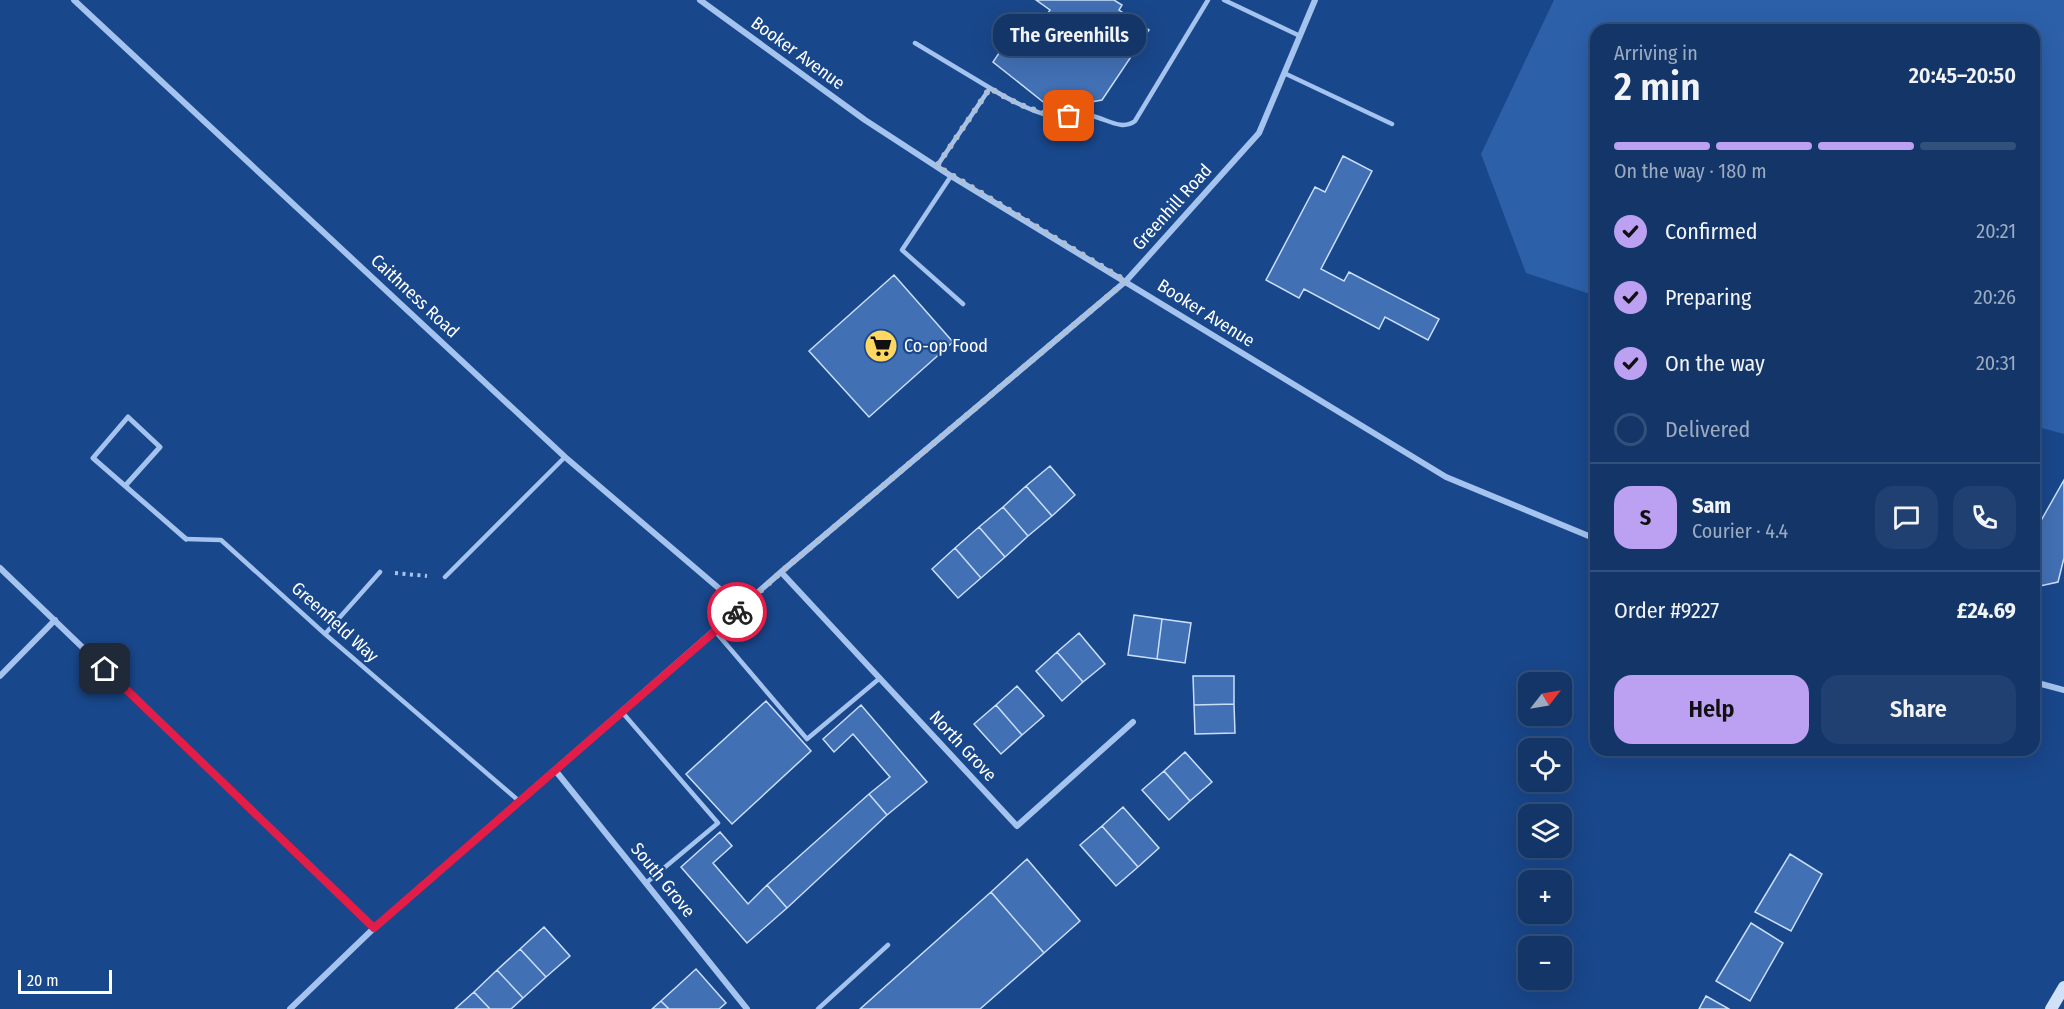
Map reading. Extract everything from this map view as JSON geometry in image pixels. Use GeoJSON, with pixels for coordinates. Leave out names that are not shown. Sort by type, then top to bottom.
{"type":"FeatureCollection","features":[{"type":"Feature","properties":{"kind":"main road"},"geometry":{"type":"LineString","coordinates":[[2051,1009],[2064,987]]}},
{"type":"Feature","properties":{"kind":"street","name":"Caithness Road"},"geometry":{"type":"LineString","coordinates":[[74,0],[565,457],[742,608]]}},
{"type":"Feature","properties":{"kind":"street","name":"Booker Avenue"},"geometry":{"type":"LineString","coordinates":[[700,0],[865,120],[951,176],[1446,477],[1590,537]]}},
{"type":"Feature","properties":{"kind":"street","name":"Greenhill Road"},"geometry":{"type":"LineString","coordinates":[[290,1009],[374,928],[781,572],[1126,281],[1259,133],[1315,0]]}},
{"type":"Feature","properties":{"kind":"street","name":"Greenfield Way"},"geometry":{"type":"LineString","coordinates":[[125,486],[160,447],[128,417],[93,458],[125,486],[186,539]]}},
{"type":"Feature","properties":{"kind":"street"},"geometry":{"type":"LineString","coordinates":[[0,568],[374,928]]}},
{"type":"Feature","properties":{"kind":"street","name":"North Grove"},"geometry":{"type":"LineString","coordinates":[[781,572],[1017,826],[1133,722]]}},
{"type":"Feature","properties":{"kind":"street"},"geometry":{"type":"LineString","coordinates":[[0,676],[55,620]]}},
{"type":"Feature","properties":{"kind":"street"},"geometry":{"type":"LineString","coordinates":[[2040,684],[2064,690]]}},
{"type":"Feature","properties":{"kind":"street","name":"South Grove"},"geometry":{"type":"LineString","coordinates":[[555,770],[747,1009]]}},
{"type":"Feature","properties":{"kind":"lane"},"geometry":{"type":"LineString","coordinates":[[915,43],[1004,97],[1050,116],[1089,116],[1124,126],[1135,121],[1208,0]]}},
{"type":"Feature","properties":{"kind":"lane"},"geometry":{"type":"LineString","coordinates":[[1224,0],[1300,36]]}},
{"type":"Feature","properties":{"kind":"lane"},"geometry":{"type":"LineString","coordinates":[[1284,73],[1392,124]]}},
{"type":"Feature","properties":{"kind":"lane"},"geometry":{"type":"LineString","coordinates":[[937,166],[990,88]]}},
{"type":"Feature","properties":{"kind":"lane"},"geometry":{"type":"LineString","coordinates":[[951,176],[902,250],[963,304]]}},
{"type":"Feature","properties":{"kind":"lane"},"geometry":{"type":"LineString","coordinates":[[445,577],[565,457]]}},
{"type":"Feature","properties":{"kind":"lane","name":"Greenfield Way"},"geometry":{"type":"LineString","coordinates":[[186,539],[221,540],[325,634],[519,801]]}},
{"type":"Feature","properties":{"kind":"lane"},"geometry":{"type":"LineString","coordinates":[[325,634],[380,572]]}},
{"type":"Feature","properties":{"kind":"lane"},"geometry":{"type":"LineString","coordinates":[[715,631],[807,739],[880,678]]}},
{"type":"Feature","properties":{"kind":"lane"},"geometry":{"type":"LineString","coordinates":[[622,712],[718,823],[646,883]]}},
{"type":"Feature","properties":{"kind":"lane"},"geometry":{"type":"LineString","coordinates":[[818,1009],[888,945]]}},
{"type":"Feature","properties":{"kind":"path"},"geometry":{"type":"LineString","coordinates":[[380,572],[445,577]]}},
{"type":"Feature","properties":{"kind":"shaded area"},"geometry":{"type":"Polygon","coordinates":[[[1554,0],[2064,0],[2064,434],[2040,428],[2040,24],[1590,24],[1590,294],[1526,273],[1481,154],[1554,0]]]}},
{"type":"Feature","properties":{"kind":"building"},"geometry":{"type":"Polygon","coordinates":[[[1036,0],[1114,0],[1122,5],[1119,10],[1149,30],[1102,100],[1052,109],[993,62],[1026,13],[1041,24],[1050,10],[1036,0]]]}},
{"type":"Feature","properties":{"kind":"building"},"geometry":{"type":"Polygon","coordinates":[[[1343,156],[1372,171],[1321,269],[1344,281],[1349,272],[1439,319],[1428,340],[1385,317],[1379,329],[1304,289],[1299,298],[1266,280],[1315,187],[1325,192],[1343,156]]]}},
{"type":"Feature","properties":{"kind":"building","name":"Co-op Food"},"geometry":{"type":"Polygon","coordinates":[[[894,275],[953,342],[869,417],[809,351],[894,275]]]}},
{"type":"Feature","properties":{"kind":"building"},"geometry":{"type":"Polygon","coordinates":[[[1050,466],[1075,495],[1052,516],[1026,486],[1050,466]]]}},
{"type":"Feature","properties":{"kind":"building"},"geometry":{"type":"Polygon","coordinates":[[[2064,480],[2064,558],[2058,582],[2040,586],[2040,522],[2064,480]]]}},
{"type":"Feature","properties":{"kind":"building"},"geometry":{"type":"Polygon","coordinates":[[[1026,486],[1052,516],[1028,536],[1003,507],[1026,486]]]}},
{"type":"Feature","properties":{"kind":"building"},"geometry":{"type":"Polygon","coordinates":[[[1003,507],[1028,536],[1005,557],[979,527],[1003,507]]]}},
{"type":"Feature","properties":{"kind":"building"},"geometry":{"type":"Polygon","coordinates":[[[979,527],[1005,557],[981,578],[955,548],[979,527]]]}},
{"type":"Feature","properties":{"kind":"building"},"geometry":{"type":"Polygon","coordinates":[[[955,548],[981,578],[958,598],[932,569],[955,548]]]}},
{"type":"Feature","properties":{"kind":"building"},"geometry":{"type":"Polygon","coordinates":[[[1134,615],[1162,619],[1157,659],[1128,655],[1134,615]]]}},
{"type":"Feature","properties":{"kind":"building"},"geometry":{"type":"Polygon","coordinates":[[[1162,619],[1191,623],[1185,663],[1157,659],[1162,619]]]}},
{"type":"Feature","properties":{"kind":"building"},"geometry":{"type":"Polygon","coordinates":[[[1079,633],[1105,664],[1083,682],[1057,652],[1079,633]]]}},
{"type":"Feature","properties":{"kind":"building"},"geometry":{"type":"Polygon","coordinates":[[[1057,652],[1083,682],[1062,701],[1036,671],[1057,652]]]}},
{"type":"Feature","properties":{"kind":"building"},"geometry":{"type":"Polygon","coordinates":[[[1193,676],[1234,676],[1234,704],[1194,705],[1193,676]]]}},
{"type":"Feature","properties":{"kind":"building"},"geometry":{"type":"Polygon","coordinates":[[[1017,686],[1044,716],[1022,735],[996,705],[1017,686]]]}},
{"type":"Feature","properties":{"kind":"building"},"geometry":{"type":"Polygon","coordinates":[[[766,701],[811,751],[732,824],[686,774],[766,701]]]}},
{"type":"Feature","properties":{"kind":"building"},"geometry":{"type":"Polygon","coordinates":[[[1234,704],[1235,733],[1195,734],[1194,705],[1234,704]]]}},
{"type":"Feature","properties":{"kind":"building"},"geometry":{"type":"Polygon","coordinates":[[[861,705],[927,782],[887,815],[869,794],[890,777],[853,734],[834,752],[823,739],[861,705]]]}},
{"type":"Feature","properties":{"kind":"building"},"geometry":{"type":"Polygon","coordinates":[[[996,705],[1022,735],[1001,754],[974,724],[996,705]]]}},
{"type":"Feature","properties":{"kind":"building"},"geometry":{"type":"Polygon","coordinates":[[[1185,752],[1212,782],[1190,801],[1164,771],[1185,752]]]}},
{"type":"Feature","properties":{"kind":"building"},"geometry":{"type":"Polygon","coordinates":[[[1164,771],[1190,801],[1169,820],[1142,790],[1164,771]]]}},
{"type":"Feature","properties":{"kind":"building"},"geometry":{"type":"Polygon","coordinates":[[[869,794],[887,815],[787,908],[767,885],[869,794]]]}},
{"type":"Feature","properties":{"kind":"building"},"geometry":{"type":"Polygon","coordinates":[[[1123,807],[1159,848],[1138,867],[1102,826],[1123,807]]]}},
{"type":"Feature","properties":{"kind":"building"},"geometry":{"type":"Polygon","coordinates":[[[1102,826],[1138,867],[1116,886],[1080,845],[1102,826]]]}},
{"type":"Feature","properties":{"kind":"building"},"geometry":{"type":"Polygon","coordinates":[[[720,832],[732,846],[713,863],[748,904],[767,885],[787,908],[747,943],[681,867],[720,832]]]}},
{"type":"Feature","properties":{"kind":"building"},"geometry":{"type":"Polygon","coordinates":[[[1790,854],[1822,874],[1791,931],[1755,912],[1790,854]]]}},
{"type":"Feature","properties":{"kind":"building"},"geometry":{"type":"Polygon","coordinates":[[[1027,859],[1080,921],[1044,953],[991,892],[1027,859]]]}},
{"type":"Feature","properties":{"kind":"building"},"geometry":{"type":"Polygon","coordinates":[[[991,892],[1044,953],[980,1009],[860,1009],[991,892]]]}},
{"type":"Feature","properties":{"kind":"building"},"geometry":{"type":"Polygon","coordinates":[[[1751,923],[1783,943],[1750,1001],[1716,981],[1751,923]]]}},
{"type":"Feature","properties":{"kind":"building"},"geometry":{"type":"Polygon","coordinates":[[[544,927],[570,956],[546,977],[520,949],[544,927]]]}},
{"type":"Feature","properties":{"kind":"building"},"geometry":{"type":"Polygon","coordinates":[[[520,949],[546,977],[523,998],[497,970],[520,949]]]}},
{"type":"Feature","properties":{"kind":"building"},"geometry":{"type":"Polygon","coordinates":[[[696,969],[726,1003],[719,1009],[669,1009],[661,1001],[696,969]]]}},
{"type":"Feature","properties":{"kind":"building"},"geometry":{"type":"Polygon","coordinates":[[[497,970],[523,998],[511,1009],[490,1009],[474,992],[497,970]]]}},
{"type":"Feature","properties":{"kind":"building"},"geometry":{"type":"Polygon","coordinates":[[[474,992],[490,1009],[455,1009],[474,992]]]}},
{"type":"Feature","properties":{"kind":"building"},"geometry":{"type":"Polygon","coordinates":[[[1706,996],[1729,1009],[1699,1009],[1706,996]]]}},
{"type":"Feature","properties":{"kind":"building"},"geometry":{"type":"Polygon","coordinates":[[[661,1001],[669,1009],[652,1009],[661,1001]]]}},
{"type":"Feature","properties":{"kind":"way so far"},"geometry":{"type":"LineString","coordinates":[[737,612],[781,572],[1126,281],[937,166],[990,88],[1004,97],[1050,116],[1069,116]]}},
{"type":"Feature","properties":{"kind":"place","name":"The Greenhills"},"geometry":{"type":"Point","coordinates":[1069,116]}},
{"type":"Feature","properties":{"kind":"place","name":"Co-op Food"},"geometry":{"type":"Point","coordinates":[881,346]}},
{"type":"Feature","properties":{"kind":"route"},"geometry":{"type":"LineString","coordinates":[[105,669],[374,928],[737,612]]}}]}
